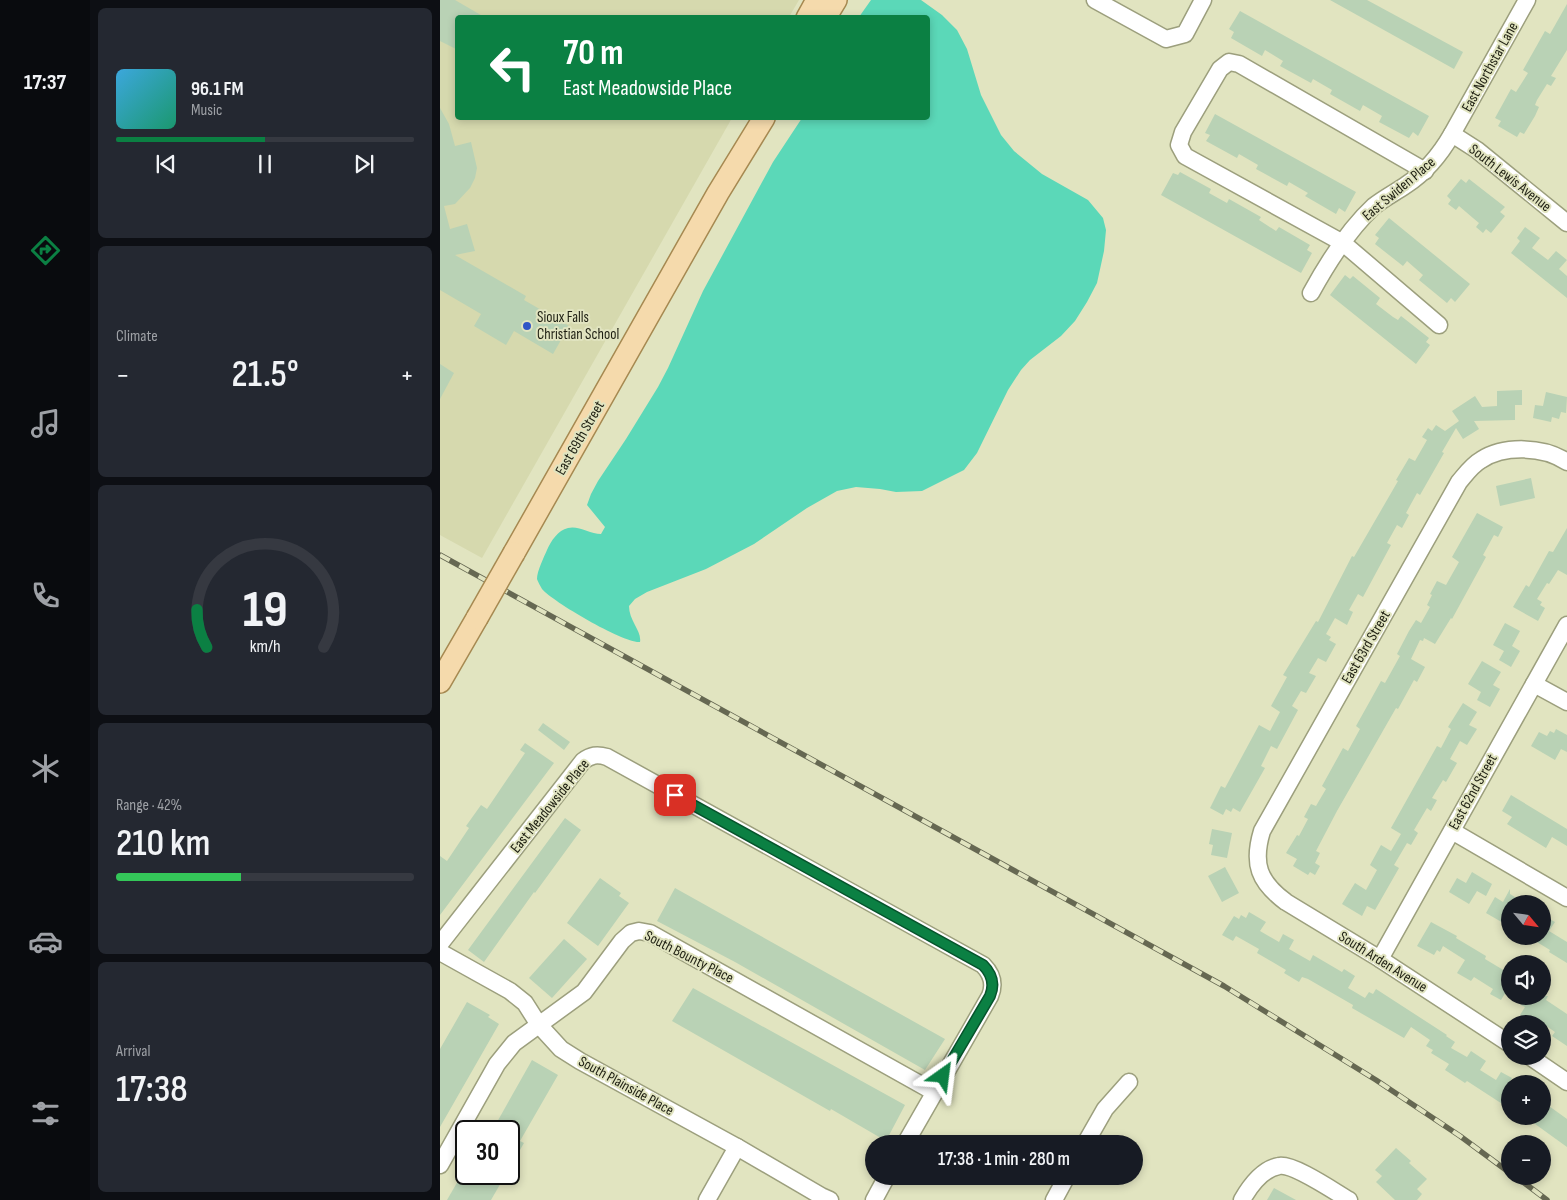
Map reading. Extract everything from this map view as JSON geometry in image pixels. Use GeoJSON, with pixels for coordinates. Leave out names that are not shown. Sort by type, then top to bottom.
{"type":"FeatureCollection","features":[{"type":"Feature","properties":{"kind":"main road"},"geometry":{"type":"LineString","coordinates":[[809,15],[817,0]]}},
{"type":"Feature","properties":{"kind":"main road"},"geometry":{"type":"LineString","coordinates":[[827,15],[836,0]]}},
{"type":"Feature","properties":{"kind":"main road","name":"East 69th Street"},"geometry":{"type":"LineString","coordinates":[[718,193],[750,120]]}},
{"type":"Feature","properties":{"kind":"main road","name":"East 69th Street"},"geometry":{"type":"LineString","coordinates":[[440,682],[718,193],[763,120]]}},
{"type":"Feature","properties":{"kind":"street"},"geometry":{"type":"LineString","coordinates":[[1095,0],[1166,39],[1185,34],[1203,0]]}},
{"type":"Feature","properties":{"kind":"street","name":"East Northstar Lane"},"geometry":{"type":"LineString","coordinates":[[1452,134],[1528,0]]}},
{"type":"Feature","properties":{"kind":"street"},"geometry":{"type":"LineString","coordinates":[[1424,171],[1239,64],[1229,62],[1220,69],[1183,132],[1180,145],[1185,156],[1343,243],[1439,325]]}},
{"type":"Feature","properties":{"kind":"street","name":"East Swiden Place"},"geometry":{"type":"LineString","coordinates":[[1310,293],[1327,264],[1364,216],[1376,205],[1424,171],[1439,155],[1452,134]]}},
{"type":"Feature","properties":{"kind":"street","name":"South Lewis Avenue"},"geometry":{"type":"LineString","coordinates":[[1452,134],[1478,150],[1567,223]]}},
{"type":"Feature","properties":{"kind":"street","name":"East 63rd Street"},"geometry":{"type":"LineString","coordinates":[[1262,875],[1257,862],[1257,847],[1262,831],[1459,482],[1480,460],[1514,449],[1527,449],[1551,455],[1567,462]]}},
{"type":"Feature","properties":{"kind":"street","name":"East 62nd Street"},"geometry":{"type":"LineString","coordinates":[[1380,959],[1567,625]]}},
{"type":"Feature","properties":{"kind":"street"},"geometry":{"type":"LineString","coordinates":[[1534,684],[1567,702]]}},
{"type":"Feature","properties":{"kind":"street","name":"East Meadowside Place"},"geometry":{"type":"LineString","coordinates":[[440,944],[582,761],[599,754],[983,965],[988,970],[992,977],[993,988],[990,996],[910,1135]]}},
{"type":"Feature","properties":{"kind":"street"},"geometry":{"type":"LineString","coordinates":[[1452,831],[1567,898]]}},
{"type":"Feature","properties":{"kind":"street","name":"South Arden Avenue"},"geometry":{"type":"LineString","coordinates":[[1262,875],[1273,892],[1286,902],[1380,959],[1501,1038]]}},
{"type":"Feature","properties":{"kind":"street","name":"South Bounty Place"},"geometry":{"type":"LineString","coordinates":[[440,1165],[497,1064],[514,1043],[584,992],[622,941],[631,933],[639,931],[650,933],[934,1092]]}},
{"type":"Feature","properties":{"kind":"street","name":"South Plainside Place"},"geometry":{"type":"LineString","coordinates":[[440,952],[510,992],[525,1004],[539,1025],[561,1049],[830,1200]]}},
{"type":"Feature","properties":{"kind":"street"},"geometry":{"type":"LineString","coordinates":[[1542,1065],[1567,1082]]}},
{"type":"Feature","properties":{"kind":"street"},"geometry":{"type":"LineString","coordinates":[[1090,1135],[1105,1109],[1129,1082]]}},
{"type":"Feature","properties":{"kind":"street"},"geometry":{"type":"LineString","coordinates":[[707,1200],[737,1147]]}},
{"type":"Feature","properties":{"kind":"street"},"geometry":{"type":"LineString","coordinates":[[1242,1200],[1256,1180],[1267,1171],[1280,1166],[1300,1172],[1348,1200]]}},
{"type":"Feature","properties":{"kind":"street"},"geometry":{"type":"LineString","coordinates":[[874,1200],[882,1185]]}},
{"type":"Feature","properties":{"kind":"street"},"geometry":{"type":"LineString","coordinates":[[1054,1200],[1062,1185]]}},
{"type":"Feature","properties":{"kind":"shaded area","name":"Sioux Falls Christian School"},"geometry":{"type":"Polygon","coordinates":[[[440,0],[799,0],[790,15],[455,15],[455,120],[731,120],[482,558],[440,535],[440,0]]]}},
{"type":"Feature","properties":{"kind":"water"},"geometry":{"type":"Polygon","coordinates":[[[871,0],[921,0],[942,15],[957,30],[967,49],[981,95],[1001,135],[1014,151],[1042,174],[1088,200],[1103,218],[1106,230],[1104,251],[1097,283],[1075,321],[1061,336],[1030,360],[1021,370],[1008,390],[977,453],[964,470],[922,491],[896,492],[856,487],[837,491],[807,508],[754,544],[706,569],[647,592],[635,599],[629,606],[640,642],[632,641],[605,630],[549,595],[542,589],[537,579],[538,572],[553,540],[564,529],[572,527],[601,534],[605,527],[587,505],[591,494],[658,387],[703,291],[773,162],[801,120],[930,120],[930,15],[860,15],[871,0]]]}},
{"type":"Feature","properties":{"kind":"building"},"geometry":{"type":"Polygon","coordinates":[[[440,0],[455,0],[481,15],[455,15],[455,48],[440,41],[440,0]]]}},
{"type":"Feature","properties":{"kind":"building"},"geometry":{"type":"Polygon","coordinates":[[[1330,0],[1367,0],[1463,52],[1454,69],[1330,0]]]}},
{"type":"Feature","properties":{"kind":"building"},"geometry":{"type":"Polygon","coordinates":[[[1567,4],[1567,50],[1551,76],[1556,78],[1551,86],[1547,84],[1537,100],[1535,105],[1539,107],[1535,116],[1524,134],[1520,132],[1517,137],[1498,126],[1501,121],[1495,118],[1511,89],[1516,92],[1528,73],[1523,70],[1545,31],[1550,34],[1567,4]]]}},
{"type":"Feature","properties":{"kind":"building"},"geometry":{"type":"Polygon","coordinates":[[[1240,11],[1429,116],[1418,136],[1413,132],[1409,138],[1379,122],[1382,116],[1363,105],[1360,111],[1330,94],[1332,90],[1313,79],[1311,83],[1280,66],[1283,61],[1265,50],[1262,56],[1231,38],[1234,32],[1229,29],[1240,11]]]}},
{"type":"Feature","properties":{"kind":"building"},"geometry":{"type":"Polygon","coordinates":[[[440,108],[449,124],[455,146],[471,142],[477,168],[470,188],[455,204],[444,206],[450,229],[467,224],[475,251],[455,255],[526,296],[524,300],[569,326],[553,354],[514,331],[506,345],[474,326],[481,314],[440,290],[440,108]]]}},
{"type":"Feature","properties":{"kind":"building"},"geometry":{"type":"Polygon","coordinates":[[[1215,114],[1356,192],[1345,212],[1339,208],[1336,214],[1305,196],[1308,193],[1289,182],[1287,186],[1256,169],[1258,165],[1239,154],[1237,158],[1206,141],[1210,135],[1205,133],[1215,114]]]}},
{"type":"Feature","properties":{"kind":"building"},"geometry":{"type":"Polygon","coordinates":[[[1180,172],[1211,189],[1209,193],[1227,203],[1229,199],[1261,217],[1259,220],[1276,231],[1279,227],[1310,245],[1307,250],[1312,253],[1301,273],[1161,195],[1173,173],[1178,175],[1180,172]]]}},
{"type":"Feature","properties":{"kind":"building"},"geometry":{"type":"Polygon","coordinates":[[[1461,179],[1466,183],[1469,179],[1505,207],[1500,212],[1505,216],[1491,233],[1486,229],[1483,233],[1476,227],[1479,223],[1459,206],[1456,210],[1448,204],[1451,200],[1447,196],[1461,179]]]}},
{"type":"Feature","properties":{"kind":"building"},"geometry":{"type":"Polygon","coordinates":[[[1389,218],[1470,284],[1455,302],[1451,298],[1447,303],[1419,280],[1423,275],[1407,261],[1403,266],[1375,244],[1379,238],[1375,235],[1389,218]]]}},
{"type":"Feature","properties":{"kind":"building"},"geometry":{"type":"Polygon","coordinates":[[[1525,227],[1540,238],[1532,248],[1548,260],[1556,251],[1567,260],[1559,269],[1567,276],[1567,298],[1511,253],[1520,241],[1517,238],[1525,227]]]}},
{"type":"Feature","properties":{"kind":"building"},"geometry":{"type":"Polygon","coordinates":[[[1345,275],[1350,279],[1353,276],[1380,298],[1376,304],[1393,317],[1398,320],[1401,316],[1429,338],[1426,342],[1430,345],[1416,364],[1330,295],[1345,275]]]}},
{"type":"Feature","properties":{"kind":"building"},"geometry":{"type":"Polygon","coordinates":[[[440,364],[454,373],[440,399],[440,364]]]}},
{"type":"Feature","properties":{"kind":"building"},"geometry":{"type":"Polygon","coordinates":[[[1522,390],[1522,405],[1515,405],[1515,420],[1474,421],[1479,429],[1463,439],[1456,428],[1420,495],[1417,493],[1406,513],[1409,515],[1402,528],[1397,525],[1387,543],[1391,545],[1363,597],[1358,594],[1349,610],[1353,612],[1347,625],[1335,618],[1326,634],[1331,637],[1329,640],[1336,644],[1326,662],[1318,658],[1309,673],[1316,676],[1306,693],[1301,691],[1292,706],[1298,710],[1277,749],[1271,746],[1261,766],[1265,768],[1240,812],[1233,808],[1231,812],[1226,809],[1223,815],[1210,808],[1221,786],[1225,788],[1259,725],[1270,731],[1280,712],[1271,706],[1287,677],[1283,675],[1316,621],[1318,622],[1352,556],[1354,557],[1398,481],[1396,480],[1409,458],[1415,461],[1427,440],[1422,437],[1428,428],[1432,431],[1436,425],[1445,431],[1459,421],[1452,411],[1475,396],[1482,407],[1497,406],[1497,391],[1522,390]]]}},
{"type":"Feature","properties":{"kind":"building"},"geometry":{"type":"Polygon","coordinates":[[[1546,392],[1567,397],[1566,413],[1561,412],[1559,419],[1552,417],[1551,422],[1533,418],[1535,405],[1543,406],[1546,392]]]}},
{"type":"Feature","properties":{"kind":"building"},"geometry":{"type":"Polygon","coordinates":[[[1531,478],[1535,498],[1500,506],[1496,486],[1531,478]]]}},
{"type":"Feature","properties":{"kind":"building"},"geometry":{"type":"Polygon","coordinates":[[[1477,513],[1503,527],[1498,537],[1494,535],[1483,555],[1486,557],[1452,619],[1435,644],[1424,638],[1423,641],[1420,640],[1411,659],[1425,667],[1417,682],[1414,680],[1398,709],[1396,708],[1337,811],[1316,851],[1320,853],[1315,863],[1320,866],[1315,875],[1310,872],[1308,875],[1293,866],[1297,859],[1286,853],[1297,835],[1299,836],[1308,819],[1304,817],[1311,804],[1316,806],[1326,789],[1322,786],[1343,748],[1348,751],[1360,729],[1356,726],[1381,681],[1385,683],[1400,656],[1397,654],[1409,631],[1416,620],[1421,623],[1430,607],[1427,605],[1437,581],[1446,585],[1459,562],[1452,557],[1477,513]]]}},
{"type":"Feature","properties":{"kind":"building"},"geometry":{"type":"Polygon","coordinates":[[[1567,528],[1567,575],[1558,570],[1549,584],[1547,583],[1537,599],[1542,602],[1540,605],[1545,608],[1538,621],[1513,607],[1526,585],[1529,587],[1549,551],[1553,552],[1567,528]]]}},
{"type":"Feature","properties":{"kind":"building"},"geometry":{"type":"Polygon","coordinates":[[[1505,623],[1520,631],[1512,646],[1520,651],[1511,667],[1499,660],[1504,651],[1493,645],[1505,623]]]}},
{"type":"Feature","properties":{"kind":"building"},"geometry":{"type":"Polygon","coordinates":[[[1482,661],[1501,672],[1493,685],[1500,689],[1490,707],[1477,700],[1481,692],[1468,684],[1482,661]]]}},
{"type":"Feature","properties":{"kind":"building"},"geometry":{"type":"Polygon","coordinates":[[[1463,703],[1477,712],[1469,725],[1477,729],[1467,745],[1460,741],[1450,759],[1457,763],[1446,782],[1443,780],[1432,798],[1437,800],[1431,811],[1427,808],[1414,830],[1418,833],[1411,845],[1407,843],[1394,865],[1399,868],[1375,910],[1367,906],[1362,916],[1342,904],[1355,883],[1366,890],[1377,870],[1370,865],[1381,845],[1391,851],[1401,834],[1391,828],[1437,746],[1441,748],[1451,729],[1448,727],[1463,703]]]}},
{"type":"Feature","properties":{"kind":"building"},"geometry":{"type":"Polygon","coordinates":[[[543,723],[570,742],[564,750],[538,730],[543,723]]]}},
{"type":"Feature","properties":{"kind":"building"},"geometry":{"type":"Polygon","coordinates":[[[1556,729],[1567,735],[1567,752],[1561,749],[1555,760],[1531,746],[1539,732],[1547,736],[1550,731],[1554,733],[1556,729]]]}},
{"type":"Feature","properties":{"kind":"building"},"geometry":{"type":"Polygon","coordinates":[[[525,743],[554,763],[440,915],[440,856],[447,861],[469,828],[466,826],[481,805],[487,809],[525,753],[520,750],[525,743]]]}},
{"type":"Feature","properties":{"kind":"building"},"geometry":{"type":"Polygon","coordinates":[[[1511,795],[1567,829],[1567,846],[1552,837],[1546,848],[1507,824],[1512,817],[1502,811],[1511,795]]]}},
{"type":"Feature","properties":{"kind":"building"},"geometry":{"type":"Polygon","coordinates":[[[565,818],[581,830],[484,962],[468,950],[565,818]]]}},
{"type":"Feature","properties":{"kind":"building"},"geometry":{"type":"Polygon","coordinates":[[[1212,829],[1232,833],[1227,858],[1211,855],[1213,845],[1209,844],[1212,829]]]}},
{"type":"Feature","properties":{"kind":"building"},"geometry":{"type":"Polygon","coordinates":[[[1225,867],[1239,893],[1222,902],[1208,876],[1225,867]]]}},
{"type":"Feature","properties":{"kind":"building"},"geometry":{"type":"Polygon","coordinates":[[[1472,872],[1492,884],[1486,896],[1477,891],[1469,904],[1449,892],[1457,878],[1466,883],[1472,872]]]}},
{"type":"Feature","properties":{"kind":"building"},"geometry":{"type":"Polygon","coordinates":[[[600,878],[621,893],[619,896],[629,903],[598,946],[567,923],[600,878]]]}},
{"type":"Feature","properties":{"kind":"building"},"geometry":{"type":"Polygon","coordinates":[[[675,888],[945,1039],[925,1070],[735,962],[657,921],[675,888]]]}},
{"type":"Feature","properties":{"kind":"building"},"geometry":{"type":"Polygon","coordinates":[[[1495,897],[1501,901],[1501,922],[1486,913],[1495,897]]]}},
{"type":"Feature","properties":{"kind":"building"},"geometry":{"type":"Polygon","coordinates":[[[1249,912],[1266,922],[1260,931],[1279,942],[1283,934],[1294,940],[1289,949],[1310,961],[1313,955],[1342,972],[1344,969],[1355,976],[1348,988],[1365,998],[1369,992],[1373,994],[1376,989],[1447,1035],[1455,1042],[1451,1048],[1467,1057],[1471,1051],[1486,1061],[1480,1070],[1496,1080],[1501,1072],[1506,1075],[1501,1075],[1501,1103],[1467,1081],[1465,1083],[1445,1070],[1449,1064],[1431,1053],[1433,1050],[1426,1046],[1430,1040],[1411,1027],[1404,1038],[1352,1008],[1353,1005],[1308,979],[1302,977],[1299,982],[1284,973],[1286,970],[1257,953],[1259,949],[1236,936],[1233,941],[1222,935],[1234,916],[1239,919],[1241,915],[1246,918],[1249,912]]]}},
{"type":"Feature","properties":{"kind":"building"},"geometry":{"type":"Polygon","coordinates":[[[1551,920],[1555,922],[1551,928],[1551,920]]]}},
{"type":"Feature","properties":{"kind":"building"},"geometry":{"type":"Polygon","coordinates":[[[1431,922],[1457,936],[1456,938],[1486,956],[1485,959],[1501,969],[1501,1000],[1490,994],[1493,989],[1474,977],[1471,981],[1457,973],[1465,960],[1443,946],[1440,952],[1437,950],[1434,955],[1417,946],[1431,922]]]}},
{"type":"Feature","properties":{"kind":"building"},"geometry":{"type":"Polygon","coordinates":[[[1551,932],[1567,942],[1567,963],[1549,952],[1550,950],[1542,945],[1551,945],[1551,932]]]}},
{"type":"Feature","properties":{"kind":"building"},"geometry":{"type":"Polygon","coordinates":[[[564,939],[587,959],[552,998],[529,978],[564,939]]]}},
{"type":"Feature","properties":{"kind":"building"},"geometry":{"type":"Polygon","coordinates":[[[693,988],[905,1105],[889,1135],[876,1135],[672,1021],[693,988]]]}},
{"type":"Feature","properties":{"kind":"building"},"geometry":{"type":"Polygon","coordinates":[[[467,1002],[490,1015],[488,1017],[499,1024],[440,1127],[440,1049],[467,1002]]]}},
{"type":"Feature","properties":{"kind":"building"},"geometry":{"type":"Polygon","coordinates":[[[1551,1003],[1567,1014],[1567,1046],[1552,1036],[1555,1032],[1551,1029],[1551,1015],[1520,1015],[1525,1007],[1521,1005],[1551,1005],[1551,1003]]]}},
{"type":"Feature","properties":{"kind":"building"},"geometry":{"type":"Polygon","coordinates":[[[532,1060],[558,1075],[520,1141],[520,1120],[498,1120],[532,1060]]]}},
{"type":"Feature","properties":{"kind":"building"},"geometry":{"type":"Polygon","coordinates":[[[1551,1107],[1567,1119],[1567,1147],[1536,1125],[1551,1125],[1551,1107]]]}},
{"type":"Feature","properties":{"kind":"building"},"geometry":{"type":"Polygon","coordinates":[[[520,1141],[524,1143],[520,1150],[520,1141]]]}},
{"type":"Feature","properties":{"kind":"building"},"geometry":{"type":"Polygon","coordinates":[[[1396,1148],[1427,1179],[1417,1189],[1422,1194],[1417,1200],[1395,1200],[1376,1182],[1382,1176],[1375,1170],[1396,1148]]]}},
{"type":"Feature","properties":{"kind":"building"},"geometry":{"type":"Polygon","coordinates":[[[456,1185],[500,1185],[491,1200],[447,1200],[456,1185]]]}},
{"type":"Feature","properties":{"kind":"building"},"geometry":{"type":"Polygon","coordinates":[[[1274,1188],[1296,1200],[1267,1200],[1274,1188]]]}},
{"type":"Feature","properties":{"kind":"railway"},"geometry":{"type":"LineString","coordinates":[[440,555],[1224,986],[1376,1080],[1460,1136],[1501,1166]]}},
{"type":"Feature","properties":{"kind":"railway"},"geometry":{"type":"LineString","coordinates":[[1527,1185],[1547,1200]]}},
{"type":"Feature","properties":{"kind":"place","name":"Sioux Falls Christian School"},"geometry":{"type":"Point","coordinates":[527,326]}},
{"type":"Feature","properties":{"kind":"route"},"geometry":{"type":"LineString","coordinates":[[675,795],[983,965],[988,970],[992,977],[993,988],[990,996],[943,1076]]}}]}
